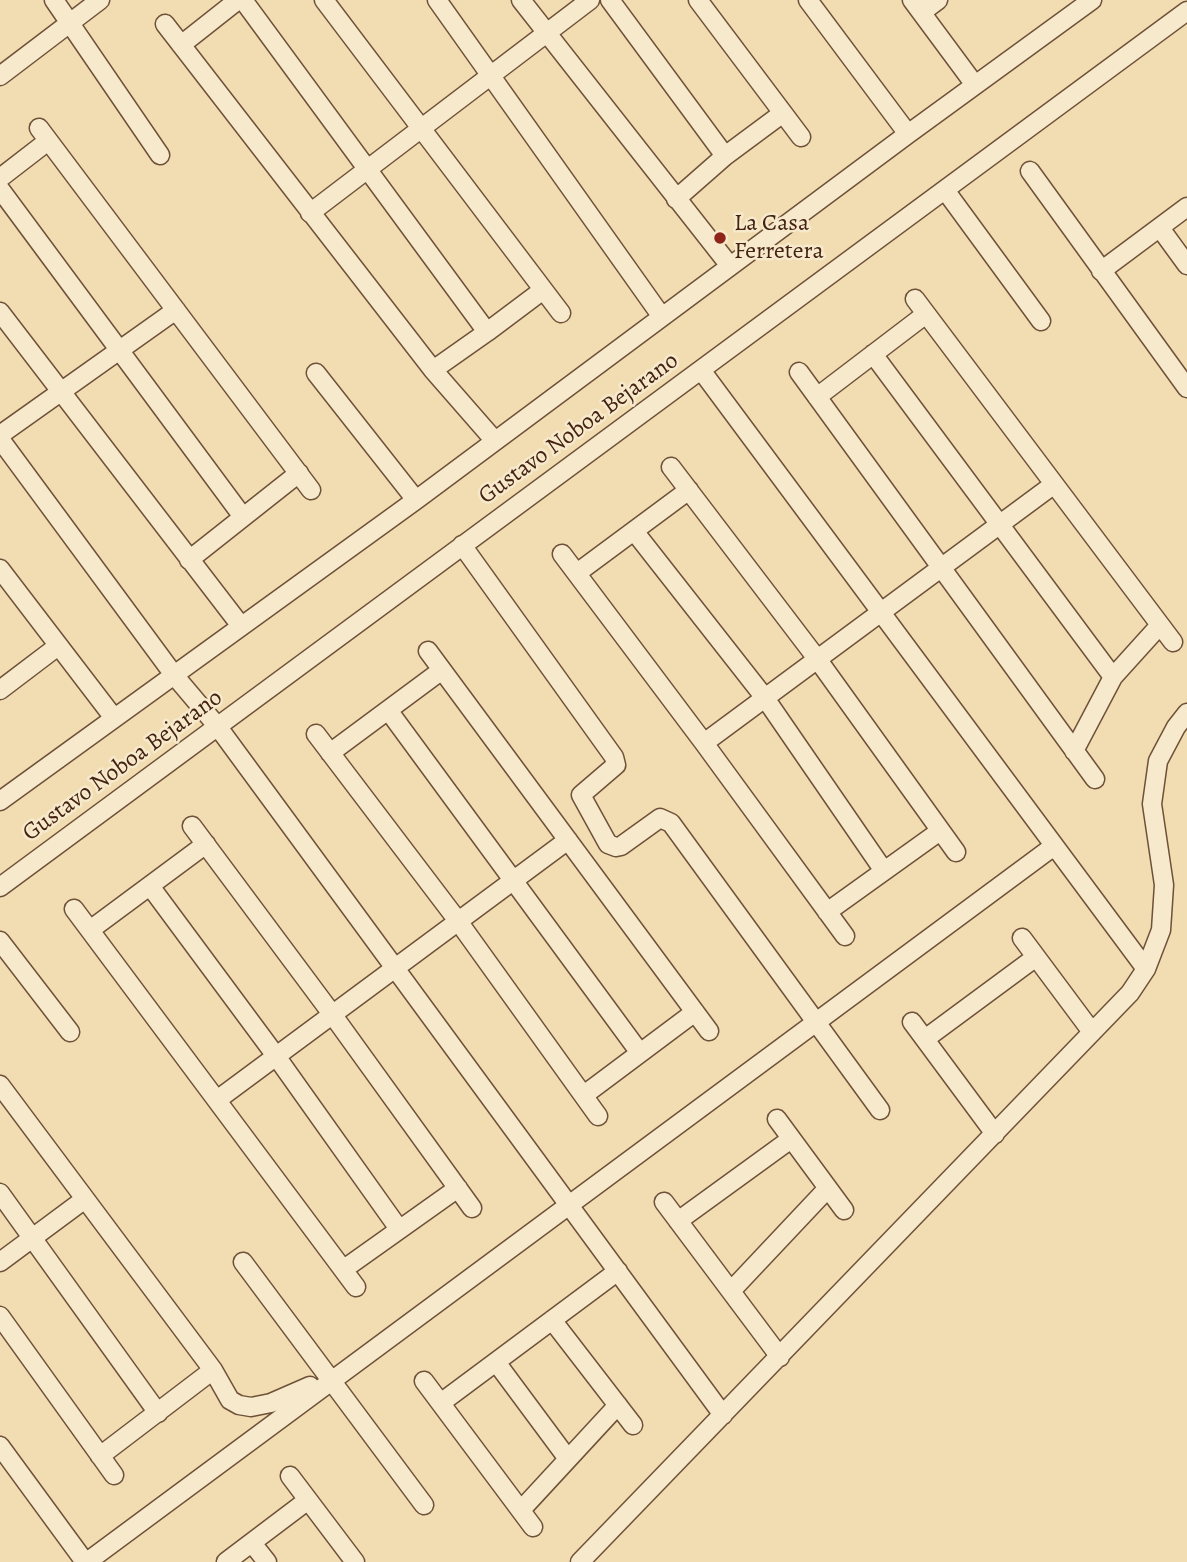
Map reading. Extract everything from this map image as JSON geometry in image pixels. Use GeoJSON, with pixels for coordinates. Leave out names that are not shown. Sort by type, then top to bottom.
{"type":"FeatureCollection","features":[{"type":"Feature","properties":{"kind":"street"},"geometry":{"type":"LineString","coordinates":[[54,0],[160,155]]}},
{"type":"Feature","properties":{"kind":"street"},"geometry":{"type":"LineString","coordinates":[[0,76],[100,0]]}},
{"type":"Feature","properties":{"kind":"street"},"geometry":{"type":"LineString","coordinates":[[181,45],[241,0],[487,332]]}},
{"type":"Feature","properties":{"kind":"street"},"geometry":{"type":"LineString","coordinates":[[324,0],[561,313]]}},
{"type":"Feature","properties":{"kind":"street"},"geometry":{"type":"LineString","coordinates":[[437,0],[662,317]]}},
{"type":"Feature","properties":{"kind":"street"},"geometry":{"type":"LineString","coordinates":[[521,0],[730,266]]}},
{"type":"Feature","properties":{"kind":"street"},"geometry":{"type":"LineString","coordinates":[[310,213],[590,0]]}},
{"type":"Feature","properties":{"kind":"street"},"geometry":{"type":"LineString","coordinates":[[610,0],[725,156]]}},
{"type":"Feature","properties":{"kind":"street"},"geometry":{"type":"LineString","coordinates":[[698,0],[801,137]]}},
{"type":"Feature","properties":{"kind":"street"},"geometry":{"type":"LineString","coordinates":[[808,0],[908,134]]}},
{"type":"Feature","properties":{"kind":"street"},"geometry":{"type":"LineString","coordinates":[[938,0],[917,6],[975,85]]}},
{"type":"Feature","properties":{"kind":"street","name":"Gustavo Noboa Bejarano"},"geometry":{"type":"LineString","coordinates":[[2,796],[416,500],[1092,0]]}},
{"type":"Feature","properties":{"kind":"street","name":"Gustavo Noboa Bejarano"},"geometry":{"type":"LineString","coordinates":[[0,887],[1187,11]]}},
{"type":"Feature","properties":{"kind":"street"},"geometry":{"type":"LineString","coordinates":[[165,24],[433,370],[495,441]]}},
{"type":"Feature","properties":{"kind":"street"},"geometry":{"type":"LineString","coordinates":[[676,199],[725,156],[783,113]]}},
{"type":"Feature","properties":{"kind":"street"},"geometry":{"type":"LineString","coordinates":[[0,178],[44,135],[312,489]]}},
{"type":"Feature","properties":{"kind":"street"},"geometry":{"type":"LineString","coordinates":[[1030,171],[1187,388]]}},
{"type":"Feature","properties":{"kind":"street"},"geometry":{"type":"LineString","coordinates":[[0,189],[243,517]]}},
{"type":"Feature","properties":{"kind":"street"},"geometry":{"type":"LineString","coordinates":[[945,190],[1041,321]]}},
{"type":"Feature","properties":{"kind":"street"},"geometry":{"type":"LineString","coordinates":[[1101,271],[1187,207]]}},
{"type":"Feature","properties":{"kind":"street"},"geometry":{"type":"LineString","coordinates":[[1160,228],[1187,265]]}},
{"type":"Feature","properties":{"kind":"street"},"geometry":{"type":"LineString","coordinates":[[433,370],[543,289]]}},
{"type":"Feature","properties":{"kind":"street"},"geometry":{"type":"LineString","coordinates":[[915,299],[1173,642]]}},
{"type":"Feature","properties":{"kind":"street"},"geometry":{"type":"LineString","coordinates":[[176,310],[0,437],[174,675],[218,727],[723,1415]]}},
{"type":"Feature","properties":{"kind":"street"},"geometry":{"type":"LineString","coordinates":[[0,312],[241,626]]}},
{"type":"Feature","properties":{"kind":"street"},"geometry":{"type":"LineString","coordinates":[[817,397],[926,314]]}},
{"type":"Feature","properties":{"kind":"street"},"geometry":{"type":"LineString","coordinates":[[873,354],[1113,677]]}},
{"type":"Feature","properties":{"kind":"street"},"geometry":{"type":"LineString","coordinates":[[701,370],[1146,969]]}},
{"type":"Feature","properties":{"kind":"street"},"geometry":{"type":"LineString","coordinates":[[799,372],[1095,779]]}},
{"type":"Feature","properties":{"kind":"street"},"geometry":{"type":"LineString","coordinates":[[316,373],[416,500]]}},
{"type":"Feature","properties":{"kind":"street"},"geometry":{"type":"LineString","coordinates":[[671,467],[818,660],[956,852]]}},
{"type":"Feature","properties":{"kind":"street"},"geometry":{"type":"LineString","coordinates":[[188,560],[299,473]]}},
{"type":"Feature","properties":{"kind":"street"},"geometry":{"type":"LineString","coordinates":[[704,743],[1053,485]]}},
{"type":"Feature","properties":{"kind":"street"},"geometry":{"type":"LineString","coordinates":[[577,573],[689,490]]}},
{"type":"Feature","properties":{"kind":"street"},"geometry":{"type":"LineString","coordinates":[[634,531],[765,698],[884,871]]}},
{"type":"Feature","properties":{"kind":"street"},"geometry":{"type":"LineString","coordinates":[[462,545],[614,757],[616,765],[581,795],[608,844],[621,846],[660,818],[671,823],[880,1110]]}},
{"type":"Feature","properties":{"kind":"street"},"geometry":{"type":"LineString","coordinates":[[562,554],[845,936]]}},
{"type":"Feature","properties":{"kind":"street"},"geometry":{"type":"LineString","coordinates":[[0,569],[114,718]]}},
{"type":"Feature","properties":{"kind":"street"},"geometry":{"type":"LineString","coordinates":[[1074,751],[1113,677],[1160,625]]}},
{"type":"Feature","properties":{"kind":"street"},"geometry":{"type":"LineString","coordinates":[[1,688],[58,646]]}},
{"type":"Feature","properties":{"kind":"street"},"geometry":{"type":"LineString","coordinates":[[428,651],[709,1031]]}},
{"type":"Feature","properties":{"kind":"street"},"geometry":{"type":"LineString","coordinates":[[330,753],[442,670]]}},
{"type":"Feature","properties":{"kind":"street"},"geometry":{"type":"LineString","coordinates":[[388,710],[640,1053]]}},
{"type":"Feature","properties":{"kind":"street"},"geometry":{"type":"LineString","coordinates":[[580,1562],[1130,993],[1146,969],[1161,930],[1164,885],[1152,804],[1158,761],[1176,727],[1187,713]]}},
{"type":"Feature","properties":{"kind":"street"},"geometry":{"type":"LineString","coordinates":[[316,734],[458,921],[598,1116]]}},
{"type":"Feature","properties":{"kind":"street"},"geometry":{"type":"LineString","coordinates":[[192,826],[472,1208]]}},
{"type":"Feature","properties":{"kind":"street"},"geometry":{"type":"LineString","coordinates":[[827,912],[940,831]]}},
{"type":"Feature","properties":{"kind":"street"},"geometry":{"type":"LineString","coordinates":[[217,1100],[568,840]]}},
{"type":"Feature","properties":{"kind":"street"},"geometry":{"type":"LineString","coordinates":[[90,930],[206,844]]}},
{"type":"Feature","properties":{"kind":"street"},"geometry":{"type":"LineString","coordinates":[[0,1446],[86,1562],[1054,845]]}},
{"type":"Feature","properties":{"kind":"street"},"geometry":{"type":"LineString","coordinates":[[149,886],[276,1056],[399,1229]]}},
{"type":"Feature","properties":{"kind":"street"},"geometry":{"type":"LineString","coordinates":[[74,909],[356,1287]]}},
{"type":"Feature","properties":{"kind":"street"},"geometry":{"type":"LineString","coordinates":[[1022,938],[1092,1032]]}},
{"type":"Feature","properties":{"kind":"street"},"geometry":{"type":"LineString","coordinates":[[0,941],[70,1032]]}},
{"type":"Feature","properties":{"kind":"street"},"geometry":{"type":"LineString","coordinates":[[925,1039],[1036,957]]}},
{"type":"Feature","properties":{"kind":"street"},"geometry":{"type":"LineString","coordinates":[[583,1096],[695,1012]]}},
{"type":"Feature","properties":{"kind":"street"},"geometry":{"type":"LineString","coordinates":[[912,1022],[995,1134]]}},
{"type":"Feature","properties":{"kind":"street"},"geometry":{"type":"LineString","coordinates":[[0,1085],[213,1370],[230,1400],[251,1407],[290,1396],[330,1379]]}},
{"type":"Feature","properties":{"kind":"street"},"geometry":{"type":"LineString","coordinates":[[777,1119],[844,1210]]}},
{"type":"Feature","properties":{"kind":"street"},"geometry":{"type":"LineString","coordinates":[[678,1221],[792,1139]]}},
{"type":"Feature","properties":{"kind":"street"},"geometry":{"type":"LineString","coordinates":[[344,1269],[457,1188]]}},
{"type":"Feature","properties":{"kind":"street"},"geometry":{"type":"LineString","coordinates":[[731,1292],[828,1188]]}},
{"type":"Feature","properties":{"kind":"street"},"geometry":{"type":"LineString","coordinates":[[0,1194],[158,1413]]}},
{"type":"Feature","properties":{"kind":"street"},"geometry":{"type":"LineString","coordinates":[[0,1262],[85,1199]]}},
{"type":"Feature","properties":{"kind":"street"},"geometry":{"type":"LineString","coordinates":[[664,1202],[780,1357]]}},
{"type":"Feature","properties":{"kind":"street"},"geometry":{"type":"LineString","coordinates":[[243,1262],[424,1505]]}},
{"type":"Feature","properties":{"kind":"street"},"geometry":{"type":"LineString","coordinates":[[442,1402],[618,1271]]}},
{"type":"Feature","properties":{"kind":"street"},"geometry":{"type":"LineString","coordinates":[[0,1316],[114,1475]]}},
{"type":"Feature","properties":{"kind":"street"},"geometry":{"type":"LineString","coordinates":[[552,1320],[633,1425]]}},
{"type":"Feature","properties":{"kind":"street"},"geometry":{"type":"LineString","coordinates":[[496,1362],[568,1459]]}},
{"type":"Feature","properties":{"kind":"street"},"geometry":{"type":"LineString","coordinates":[[100,1456],[213,1370]]}},
{"type":"Feature","properties":{"kind":"street"},"geometry":{"type":"LineString","coordinates":[[424,1381],[533,1527]]}},
{"type":"Feature","properties":{"kind":"street"},"geometry":{"type":"LineString","coordinates":[[521,1510],[618,1405]]}},
{"type":"Feature","properties":{"kind":"street"},"geometry":{"type":"LineString","coordinates":[[290,1476],[355,1562]]}},
{"type":"Feature","properties":{"kind":"street"},"geometry":{"type":"LineString","coordinates":[[226,1562],[308,1500]]}},
{"type":"Feature","properties":{"kind":"street"},"geometry":{"type":"LineString","coordinates":[[252,1543],[267,1562]]}},
{"type":"Feature","properties":{"kind":"place","name":"La Casa Ferretera"},"geometry":{"type":"Point","coordinates":[720,238]}}]}
